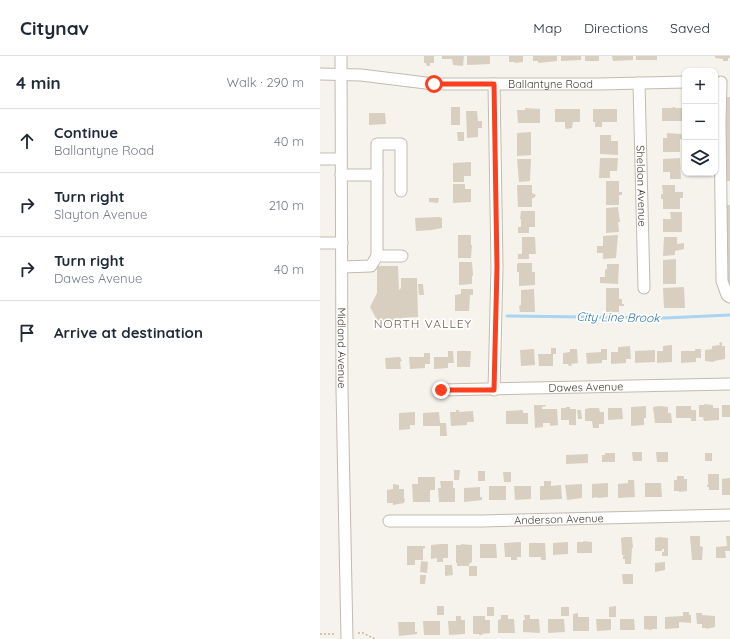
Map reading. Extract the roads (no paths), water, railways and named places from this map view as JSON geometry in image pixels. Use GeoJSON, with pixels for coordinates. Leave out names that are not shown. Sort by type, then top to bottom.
{"type":"FeatureCollection","features":[{"type":"Feature","properties":{"kind":"street","name":"Midland Avenue"},"geometry":{"type":"LineString","coordinates":[[341,56],[342,390],[346,635]]}},
{"type":"Feature","properties":{"kind":"street","name":"Ballantyne Road"},"geometry":{"type":"LineString","coordinates":[[320,74],[362,75],[434,84],[682,82]]}},
{"type":"Feature","properties":{"kind":"street"},"geometry":{"type":"LineString","coordinates":[[722,82],[720,124],[722,281],[727,295],[730,297]]}},
{"type":"Feature","properties":{"kind":"street","name":"Sheldon Avenue"},"geometry":{"type":"LineString","coordinates":[[639,83],[644,288]]}},
{"type":"Feature","properties":{"kind":"street"},"geometry":{"type":"LineString","coordinates":[[494,84],[497,267],[494,390]]}},
{"type":"Feature","properties":{"kind":"street"},"geometry":{"type":"LineString","coordinates":[[342,267],[371,266],[377,256],[377,144],[401,144],[401,191]]}},
{"type":"Feature","properties":{"kind":"street"},"geometry":{"type":"LineString","coordinates":[[320,159],[341,159]]}},
{"type":"Feature","properties":{"kind":"street"},"geometry":{"type":"LineString","coordinates":[[341,175],[377,175]]}},
{"type":"Feature","properties":{"kind":"street"},"geometry":{"type":"LineString","coordinates":[[320,243],[342,243]]}},
{"type":"Feature","properties":{"kind":"street"},"geometry":{"type":"LineString","coordinates":[[377,256],[402,256]]}},
{"type":"Feature","properties":{"kind":"street","name":"Dawes Avenue"},"geometry":{"type":"LineString","coordinates":[[441,390],[730,384]]}},
{"type":"Feature","properties":{"kind":"street","name":"Anderson Avenue"},"geometry":{"type":"LineString","coordinates":[[389,521],[482,521],[730,515]]}},
{"type":"Feature","properties":{"kind":"waterway","name":"City Line Brook"},"geometry":{"type":"LineString","coordinates":[[507,316],[665,318],[730,315]]}},
{"type":"Feature","properties":{"kind":"district","name":"NORTH VALLEY"},"geometry":{"type":"Point","coordinates":[423,323]}}]}
